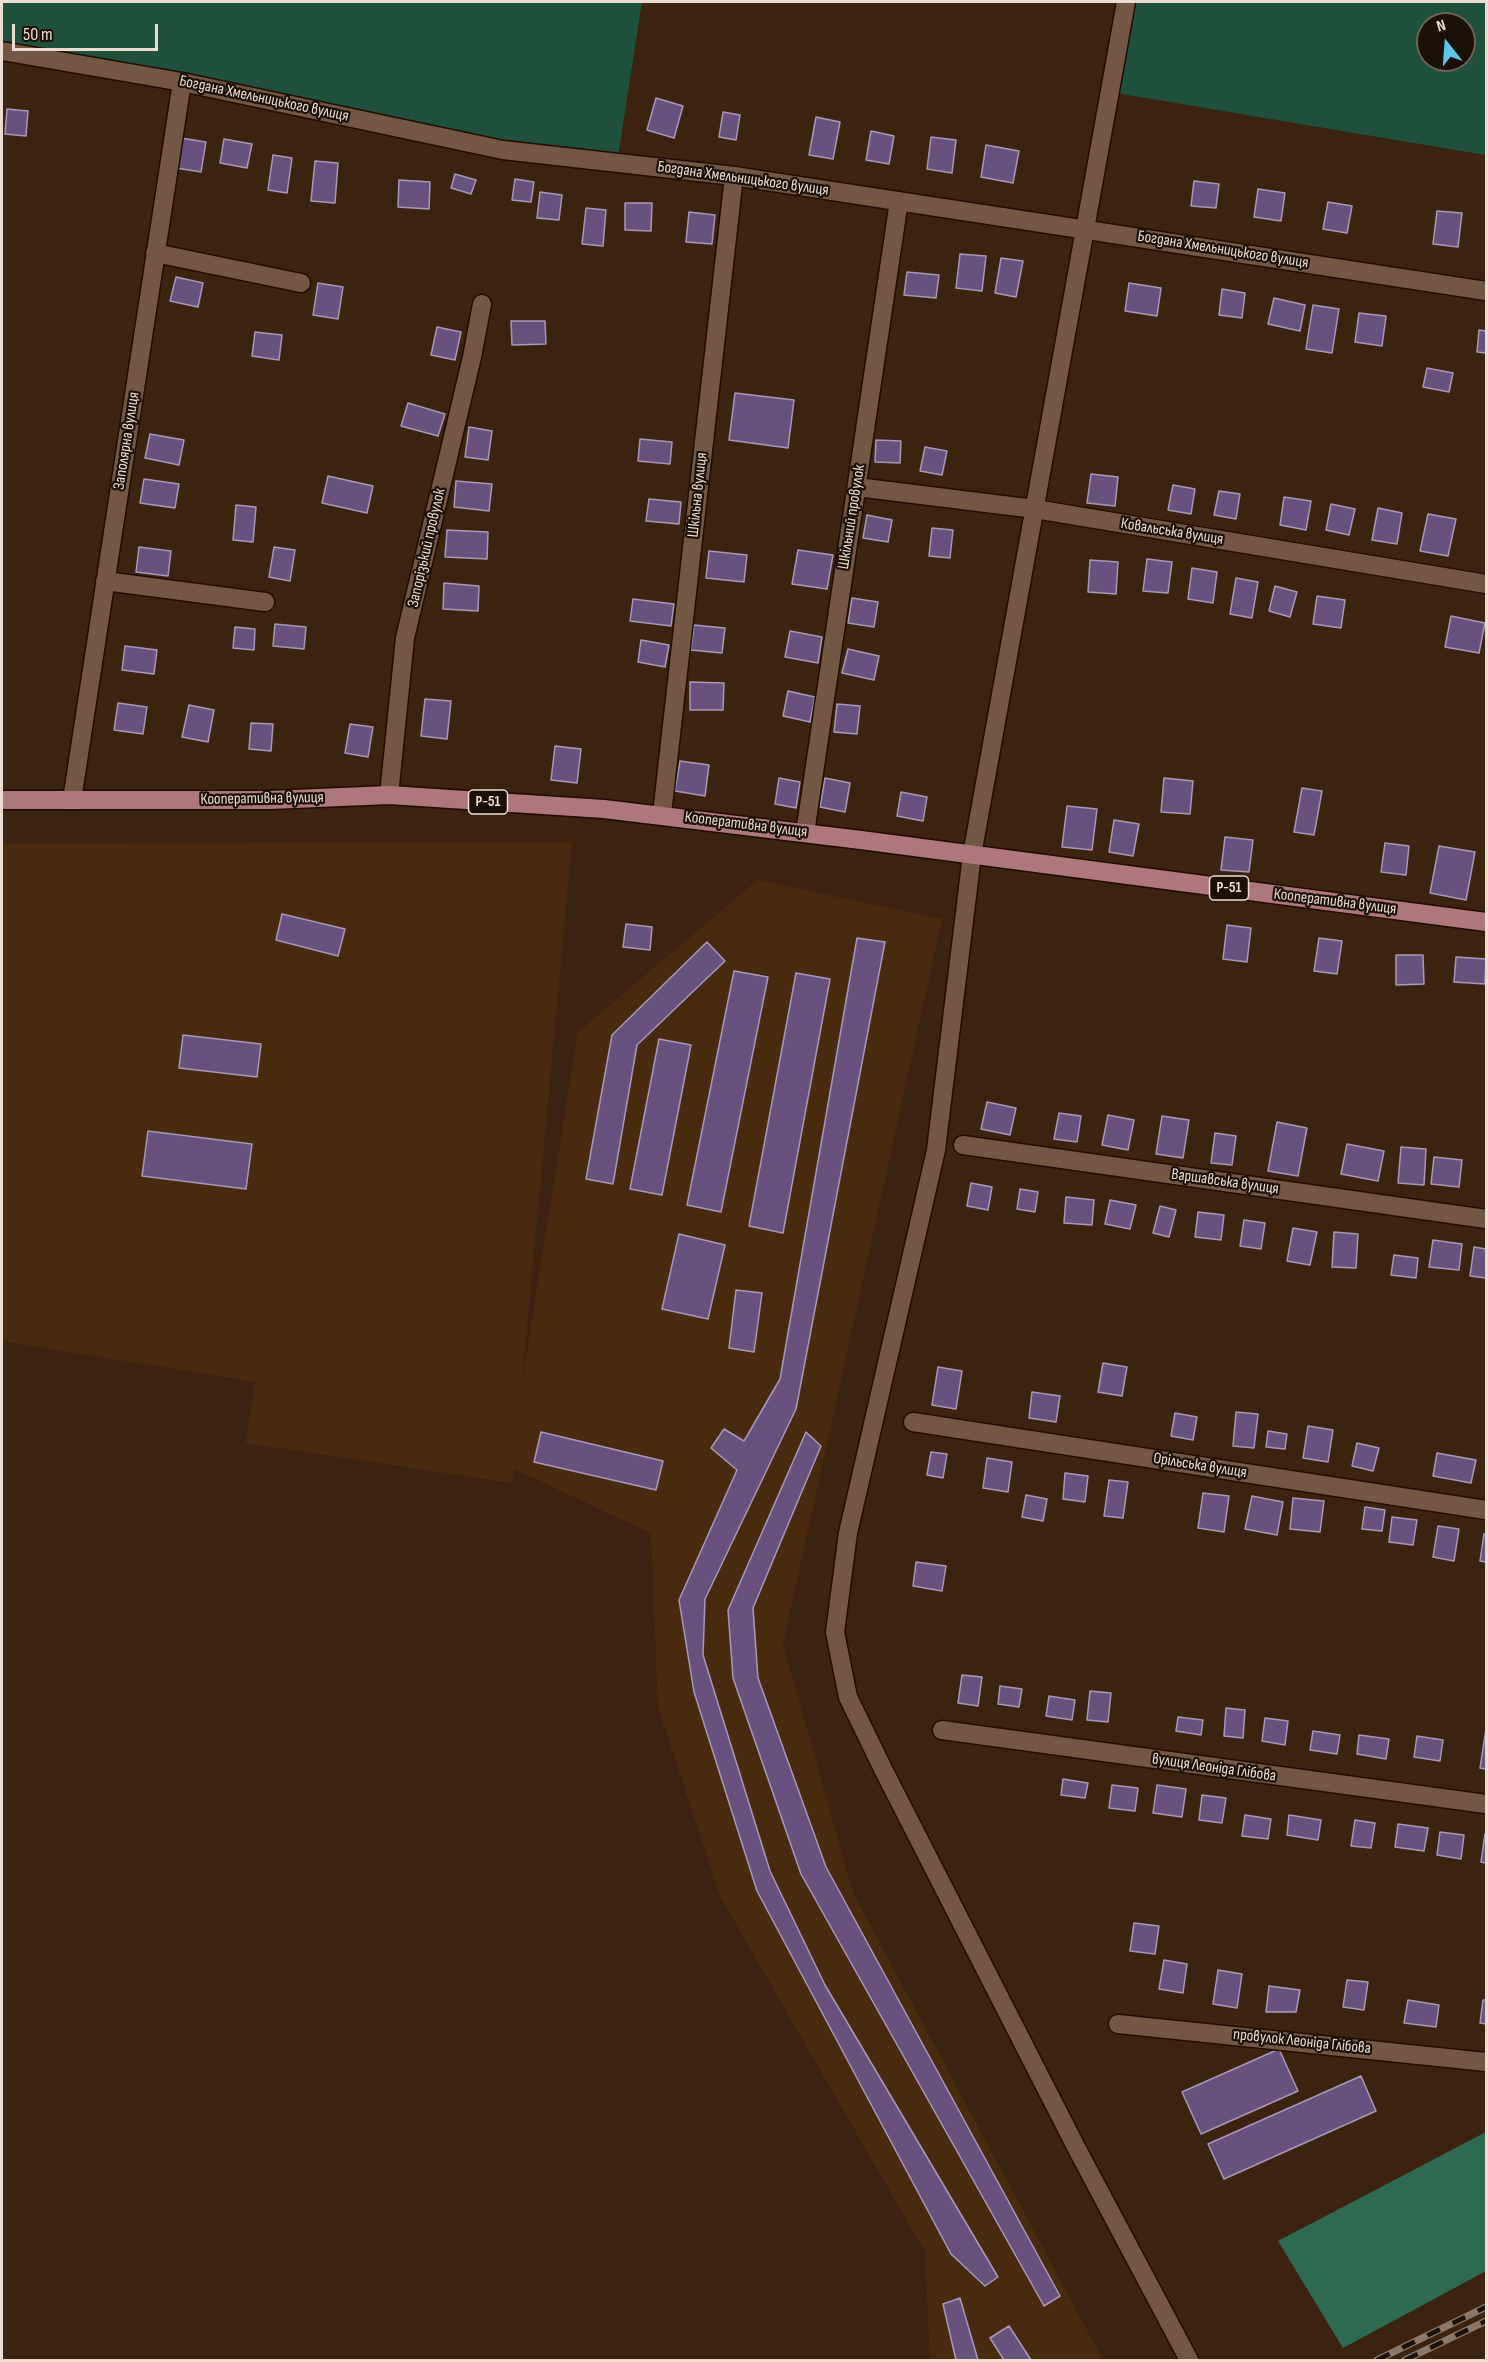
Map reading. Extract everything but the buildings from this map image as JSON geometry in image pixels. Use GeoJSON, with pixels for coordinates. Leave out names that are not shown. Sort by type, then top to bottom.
{"type":"FeatureCollection","features":[{"type":"Feature","properties":{"kind":"main road","name":"Кооперативна вулиця"},"geometry":{"type":"LineString","coordinates":[[2,800],[270,800],[389,795],[662,814],[1486,922]]}},
{"type":"Feature","properties":{"kind":"street"},"geometry":{"type":"LineString","coordinates":[[1126,2],[972,855],[936,1150],[848,1533],[835,1632],[848,1697],[1077,2149],[1189,2361]]}},
{"type":"Feature","properties":{"kind":"street","name":"Богдана Хмельницького вулиця"},"geometry":{"type":"LineString","coordinates":[[2,51],[182,82],[503,150],[734,177],[1486,291]]}},
{"type":"Feature","properties":{"kind":"street","name":"Заполярна вулиця"},"geometry":{"type":"LineString","coordinates":[[72,800],[182,82]]}},
{"type":"Feature","properties":{"kind":"street","name":"Шкільна вулиця"},"geometry":{"type":"LineString","coordinates":[[662,814],[734,177]]}},
{"type":"Feature","properties":{"kind":"street","name":"Шкільний провулок"},"geometry":{"type":"LineString","coordinates":[[805,832],[899,201]]}},
{"type":"Feature","properties":{"kind":"street"},"geometry":{"type":"LineString","coordinates":[[155,253],[301,283]]}},
{"type":"Feature","properties":{"kind":"street","name":"Запорізький провулок"},"geometry":{"type":"LineString","coordinates":[[389,795],[405,638],[472,357],[482,304]]}},
{"type":"Feature","properties":{"kind":"street","name":"Ковальська вулиця"},"geometry":{"type":"LineString","coordinates":[[857,487],[1035,509],[1486,584]]}},
{"type":"Feature","properties":{"kind":"street"},"geometry":{"type":"LineString","coordinates":[[105,581],[265,602]]}},
{"type":"Feature","properties":{"kind":"street","name":"Варшавська вулиця"},"geometry":{"type":"LineString","coordinates":[[963,1145],[1486,1219]]}},
{"type":"Feature","properties":{"kind":"street","name":"Орільська вулиця"},"geometry":{"type":"LineString","coordinates":[[913,1422],[1486,1510]]}},
{"type":"Feature","properties":{"kind":"street","name":"вулиця Леоніда Глібова"},"geometry":{"type":"LineString","coordinates":[[942,1730],[1486,1804]]}},
{"type":"Feature","properties":{"kind":"street","name":"провулок Леоніда Глібова"},"geometry":{"type":"LineString","coordinates":[[1118,2024],[1486,2062]]}},
{"type":"Feature","properties":{"kind":"shaded area"},"geometry":{"type":"Polygon","coordinates":[[[572,842],[522,1382],[578,1032],[758,880],[942,919],[783,1644],[853,1893],[1103,2360],[930,2360],[925,2252],[721,1898],[658,1708],[651,1533],[514,1469],[512,1483],[246,1443],[255,1382],[2,1341],[2,844],[572,842]]]}},
{"type":"Feature","properties":{"kind":"green space"},"geometry":{"type":"Polygon","coordinates":[[[2,2],[642,2],[617,163],[2,51],[2,2]]]}},
{"type":"Feature","properties":{"kind":"green space"},"geometry":{"type":"Polygon","coordinates":[[[1126,2],[1486,2],[1486,155],[1110,92],[1126,2]]]}},
{"type":"Feature","properties":{"kind":"green space"},"geometry":{"type":"Polygon","coordinates":[[[1486,2132],[1486,2271],[1343,2348],[1278,2241],[1486,2132]]]}},
{"type":"Feature","properties":{"kind":"railway"},"geometry":{"type":"LineString","coordinates":[[1377,2360],[1486,2307]]}},
{"type":"Feature","properties":{"kind":"railway"},"geometry":{"type":"LineString","coordinates":[[1405,2360],[1486,2321]]}}]}
